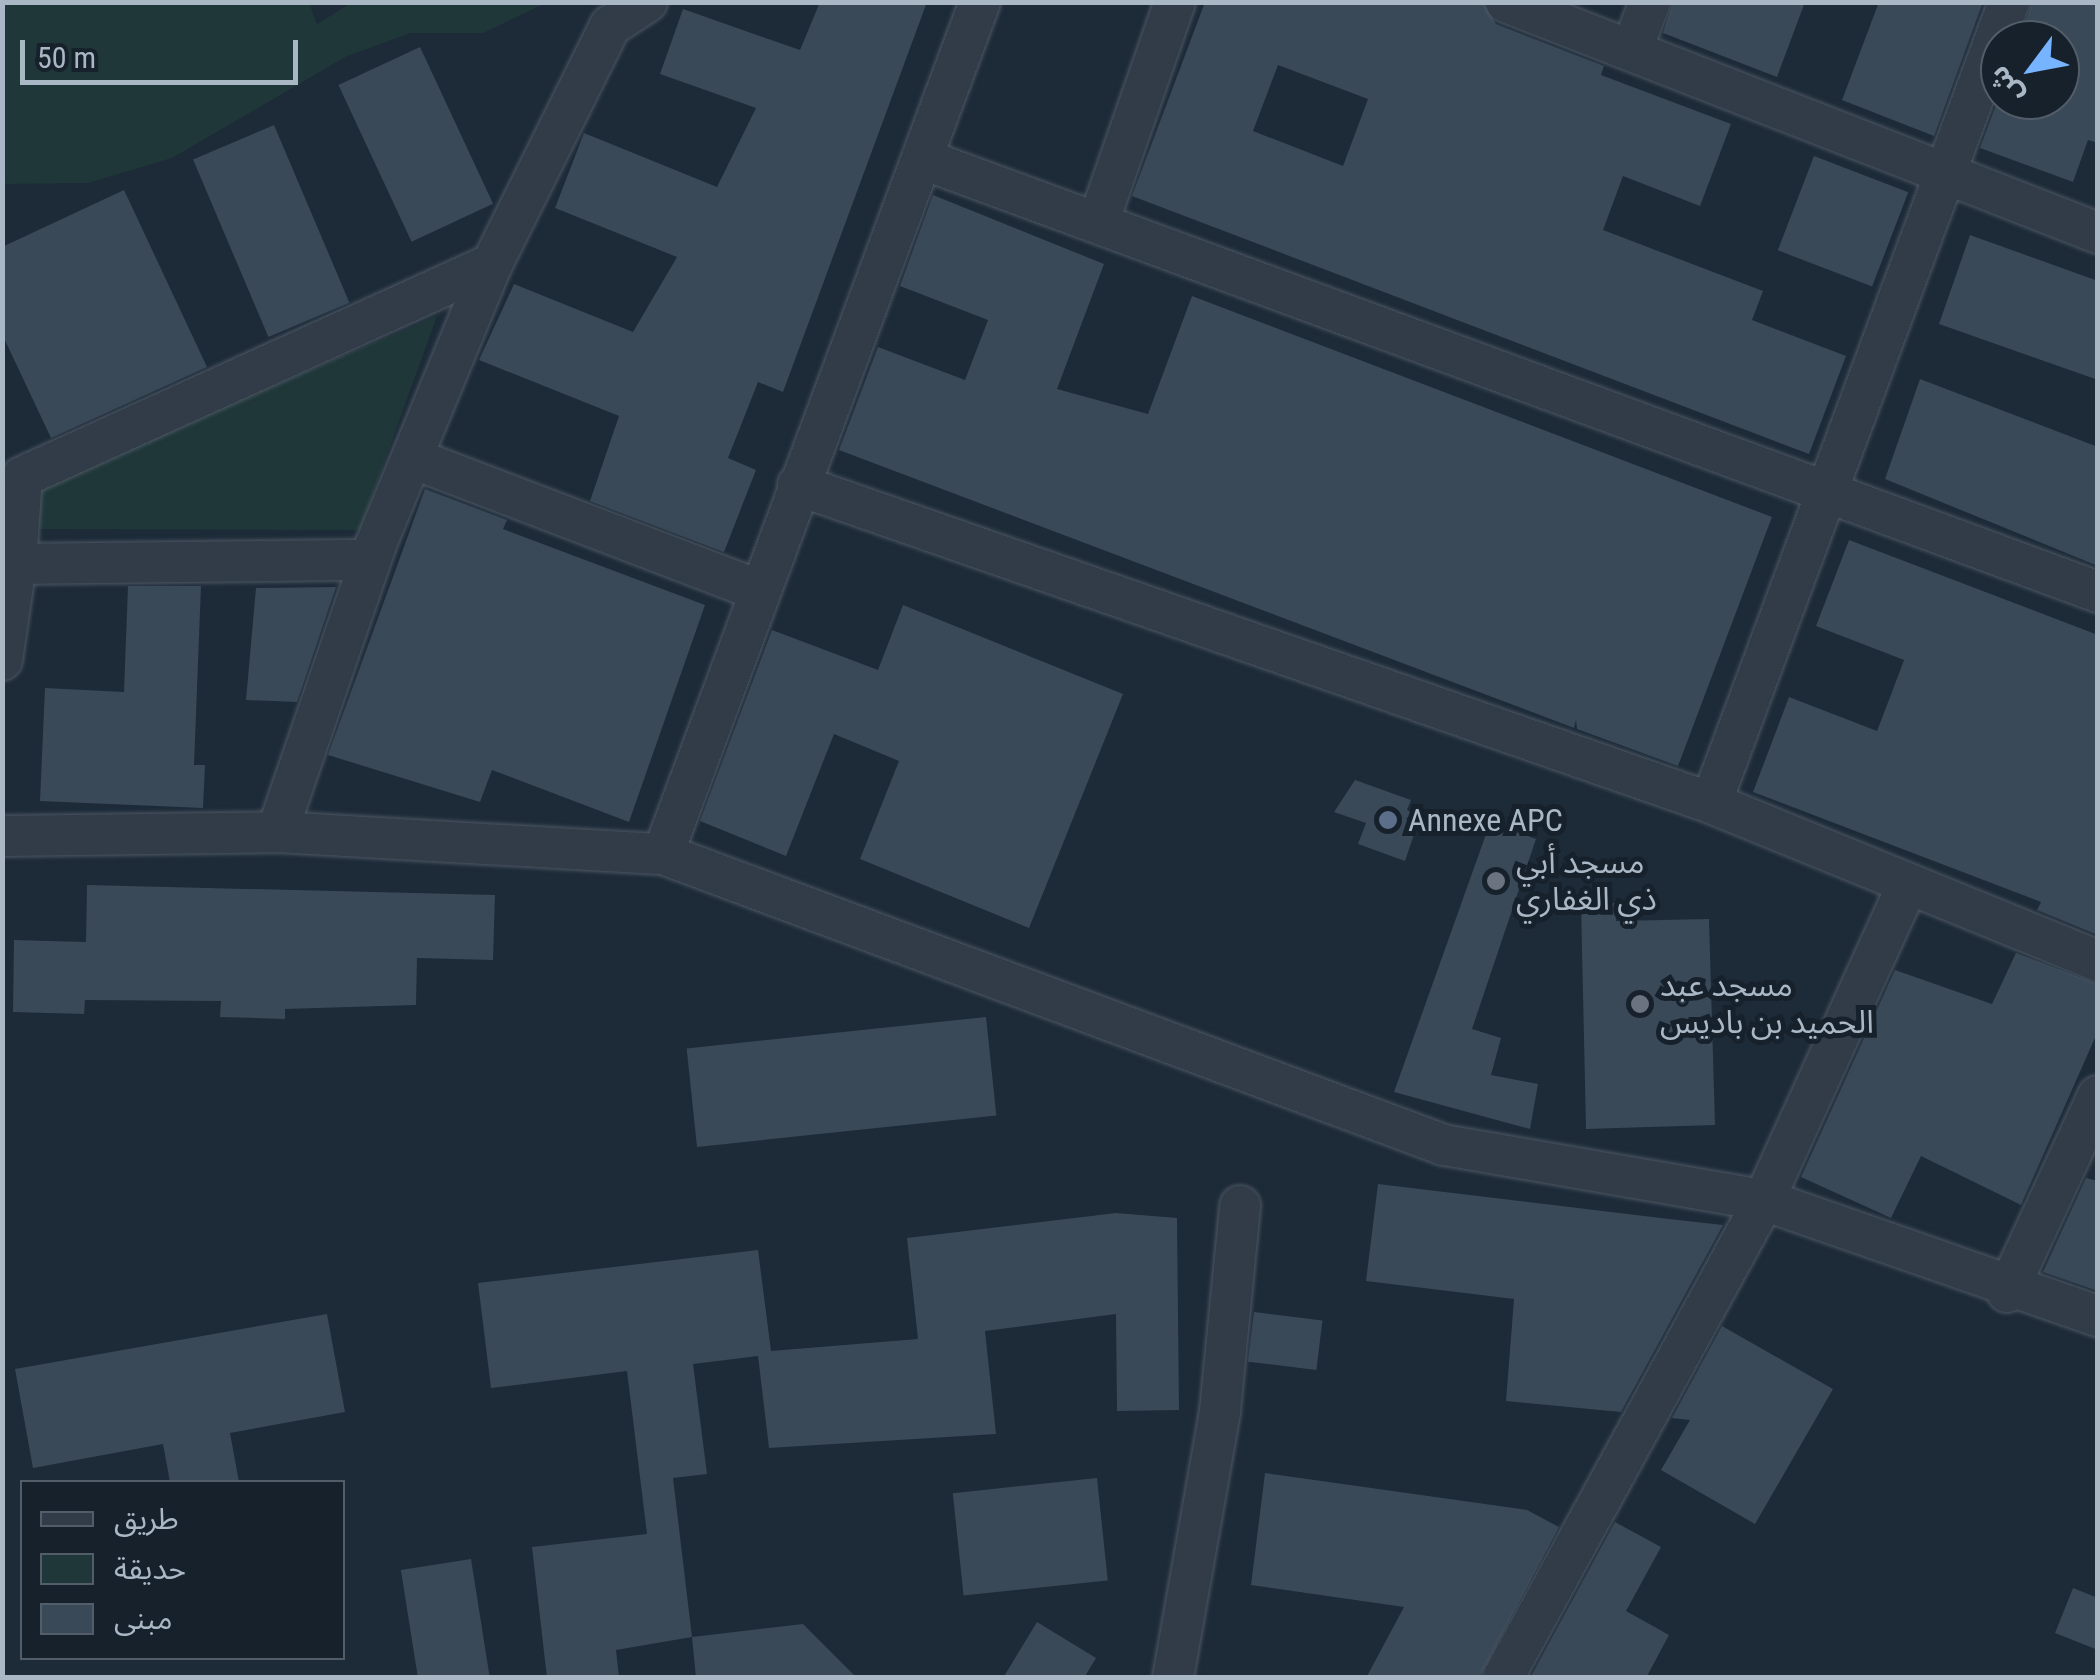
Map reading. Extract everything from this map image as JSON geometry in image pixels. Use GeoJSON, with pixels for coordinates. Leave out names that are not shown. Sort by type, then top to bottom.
{"type":"FeatureCollection","features":[{"type":"Feature","properties":{"kind":"street"},"geometry":{"type":"LineString","coordinates":[[277,832],[376,544],[492,264],[610,26],[647,2]]}},
{"type":"Feature","properties":{"kind":"street"},"geometry":{"type":"LineString","coordinates":[[664,854],[756,590],[980,2]]}},
{"type":"Feature","properties":{"kind":"street"},"geometry":{"type":"LineString","coordinates":[[1098,223],[1175,2]]}},
{"type":"Feature","properties":{"kind":"street"},"geometry":{"type":"LineString","coordinates":[[1506,2],[1633,46],[1943,176],[2098,233]]}},
{"type":"Feature","properties":{"kind":"street"},"geometry":{"type":"LineString","coordinates":[[1633,46],[1650,2]]}},
{"type":"Feature","properties":{"kind":"street"},"geometry":{"type":"LineString","coordinates":[[1711,804],[1832,490],[2009,2]]}},
{"type":"Feature","properties":{"kind":"street"},"geometry":{"type":"LineString","coordinates":[[923,159],[1832,490],[2098,592]]}},
{"type":"Feature","properties":{"kind":"street"},"geometry":{"type":"LineString","coordinates":[[2,660],[16,564],[22,477],[492,264]]}},
{"type":"Feature","properties":{"kind":"street"},"geometry":{"type":"LineString","coordinates":[[412,458],[756,590]]}},
{"type":"Feature","properties":{"kind":"street"},"geometry":{"type":"LineString","coordinates":[[798,485],[1711,804],[2098,962]]}},
{"type":"Feature","properties":{"kind":"street"},"geometry":{"type":"LineString","coordinates":[[16,564],[368,560],[376,544]]}},
{"type":"Feature","properties":{"kind":"street"},"geometry":{"type":"LineString","coordinates":[[2,836],[277,832],[664,854],[1444,1145],[1764,1200],[2008,1292],[2098,1316]]}},
{"type":"Feature","properties":{"kind":"street"},"geometry":{"type":"LineString","coordinates":[[1503,1678],[1764,1200],[1908,884]]}},
{"type":"Feature","properties":{"kind":"street"},"geometry":{"type":"LineString","coordinates":[[2008,1292],[2098,1096]]}},
{"type":"Feature","properties":{"kind":"street"},"geometry":{"type":"LineString","coordinates":[[1173,1678],[1220,1411],[1240,1206]]}},
{"type":"Feature","properties":{"kind":"green space"},"geometry":{"type":"Polygon","coordinates":[[[3,3],[309,3],[317,24],[351,3],[546,3],[483,33],[411,33],[347,56],[172,158],[88,183],[3,184],[3,3]]]}},
{"type":"Feature","properties":{"kind":"green space"},"geometry":{"type":"Polygon","coordinates":[[[437,316],[360,530],[32,529],[25,491],[437,316]]]}},
{"type":"Feature","properties":{"kind":"building"},"geometry":{"type":"Polygon","coordinates":[[[820,2],[927,2],[783,392],[758,382],[728,458],[756,470],[724,552],[590,501],[619,416],[479,360],[514,284],[633,332],[677,257],[555,208],[584,133],[717,187],[756,108],[660,74],[683,9],[800,50],[820,2]]]}},
{"type":"Feature","properties":{"kind":"building"},"geometry":{"type":"Polygon","coordinates":[[[1205,2],[1483,2],[1496,24],[1604,66],[1601,75],[1731,124],[1700,206],[1623,176],[1603,230],[1763,291],[1752,320],[1846,356],[1809,454],[1132,196],[1205,2]],[[1278,65],[1253,131],[1343,166],[1368,99],[1278,65]]]}},
{"type":"Feature","properties":{"kind":"building"},"geometry":{"type":"Polygon","coordinates":[[[1673,2],[1805,2],[1777,77],[1663,33],[1673,2]]]}},
{"type":"Feature","properties":{"kind":"building"},"geometry":{"type":"Polygon","coordinates":[[[1879,2],[1983,2],[1934,136],[1842,100],[1879,2]]]}},
{"type":"Feature","properties":{"kind":"building"},"geometry":{"type":"Polygon","coordinates":[[[2032,2],[2098,2],[2098,143],[2088,140],[2073,182],[1980,148],[1990,120],[2080,120],[2080,20],[2026,20],[2032,2]]]}},
{"type":"Feature","properties":{"kind":"building"},"geometry":{"type":"Polygon","coordinates":[[[420,47],[493,204],[412,242],[338,85],[420,47]]]}},
{"type":"Feature","properties":{"kind":"building"},"geometry":{"type":"Polygon","coordinates":[[[274,125],[349,303],[268,337],[193,159],[274,125]]]}},
{"type":"Feature","properties":{"kind":"building"},"geometry":{"type":"Polygon","coordinates":[[[1814,156],[1908,192],[1872,286],[1778,250],[1814,156]]]}},
{"type":"Feature","properties":{"kind":"building"},"geometry":{"type":"Polygon","coordinates":[[[124,190],[207,367],[51,438],[2,334],[2,247],[124,190]]]}},
{"type":"Feature","properties":{"kind":"building"},"geometry":{"type":"Polygon","coordinates":[[[933,195],[1104,264],[1057,389],[1148,414],[1192,296],[1772,517],[1678,766],[1577,729],[1576,720],[1574,728],[839,450],[878,347],[965,380],[988,320],[900,286],[933,195]]]}},
{"type":"Feature","properties":{"kind":"building"},"geometry":{"type":"Polygon","coordinates":[[[1970,235],[2098,281],[2098,380],[1939,324],[1970,235]]]}},
{"type":"Feature","properties":{"kind":"building"},"geometry":{"type":"Polygon","coordinates":[[[1920,379],[2098,447],[2098,566],[1885,479],[1920,379]]]}},
{"type":"Feature","properties":{"kind":"building"},"geometry":{"type":"Polygon","coordinates":[[[425,489],[507,520],[503,529],[705,605],[629,822],[492,770],[480,802],[328,755],[425,489]]]}},
{"type":"Feature","properties":{"kind":"building"},"geometry":{"type":"Polygon","coordinates":[[[1849,540],[2098,635],[2098,935],[2037,910],[2041,902],[1753,792],[1789,697],[1877,731],[1892,692],[1904,660],[1816,626],[1849,540]]]}},
{"type":"Feature","properties":{"kind":"building"},"geometry":{"type":"Polygon","coordinates":[[[128,586],[201,586],[194,765],[205,765],[203,808],[40,801],[45,688],[124,692],[128,586]]]}},
{"type":"Feature","properties":{"kind":"building"},"geometry":{"type":"Polygon","coordinates":[[[336,587],[297,702],[246,700],[256,588],[336,587]]]}},
{"type":"Feature","properties":{"kind":"building"},"geometry":{"type":"Polygon","coordinates":[[[903,605],[1123,694],[1029,928],[860,859],[899,761],[834,734],[786,856],[700,821],[772,630],[878,670],[903,605]]]}},
{"type":"Feature","properties":{"kind":"building","name":"Annexe APC"},"geometry":{"type":"Polygon","coordinates":[[[1355,780],[1411,800],[1407,810],[1420,817],[1405,861],[1358,844],[1366,823],[1334,812],[1355,780]]]}},
{"type":"Feature","properties":{"kind":"building"},"geometry":{"type":"Polygon","coordinates":[[[1490,823],[1536,839],[1472,1029],[1501,1038],[1491,1075],[1538,1084],[1530,1129],[1394,1092],[1490,823]]]}},
{"type":"Feature","properties":{"kind":"building"},"geometry":{"type":"Polygon","coordinates":[[[87,885],[495,895],[493,960],[417,958],[416,1005],[285,1009],[285,1019],[220,1017],[221,1001],[85,1000],[84,1014],[13,1012],[14,940],[86,942],[87,885]]]}},
{"type":"Feature","properties":{"kind":"building","name":"مسجد عبد الحميد بن باديس"},"geometry":{"type":"Polygon","coordinates":[[[1615,903],[1616,921],[1709,919],[1715,1125],[1586,1129],[1581,904],[1615,903]]]}},
{"type":"Feature","properties":{"kind":"building"},"geometry":{"type":"Polygon","coordinates":[[[2016,953],[2098,984],[2098,1031],[2021,1205],[1921,1156],[1891,1218],[1801,1177],[1895,970],[1992,1004],[2016,953]]]}},
{"type":"Feature","properties":{"kind":"building"},"geometry":{"type":"Polygon","coordinates":[[[986,1017],[996,1115],[697,1147],[687,1048],[986,1017]]]}},
{"type":"Feature","properties":{"kind":"building"},"geometry":{"type":"Polygon","coordinates":[[[2086,1178],[2098,1181],[2098,1291],[2043,1272],[2086,1178]]]}},
{"type":"Feature","properties":{"kind":"building"},"geometry":{"type":"Polygon","coordinates":[[[1378,1184],[1723,1225],[1621,1412],[1506,1401],[1514,1299],[1366,1281],[1378,1184]]]}},
{"type":"Feature","properties":{"kind":"building"},"geometry":{"type":"Polygon","coordinates":[[[1116,1213],[1177,1218],[1179,1410],[1117,1411],[1116,1314],[985,1331],[996,1434],[769,1448],[758,1356],[693,1364],[707,1474],[673,1478],[692,1637],[616,1650],[619,1678],[547,1678],[532,1547],[647,1534],[627,1371],[491,1388],[478,1283],[758,1250],[771,1351],[918,1339],[907,1238],[1116,1213]]]}},
{"type":"Feature","properties":{"kind":"building"},"geometry":{"type":"Polygon","coordinates":[[[1254,1312],[1322,1320],[1316,1370],[1248,1362],[1254,1312]]]}},
{"type":"Feature","properties":{"kind":"building"},"geometry":{"type":"Polygon","coordinates":[[[327,1314],[345,1412],[230,1433],[239,1480],[170,1480],[163,1444],[33,1468],[15,1369],[327,1314]]]}},
{"type":"Feature","properties":{"kind":"building"},"geometry":{"type":"Polygon","coordinates":[[[1722,1326],[1833,1389],[1755,1524],[1661,1470],[1690,1420],[1672,1418],[1722,1326]]]}},
{"type":"Feature","properties":{"kind":"building"},"geometry":{"type":"Polygon","coordinates":[[[1265,1473],[1527,1510],[1559,1527],[1479,1678],[1366,1678],[1404,1607],[1251,1585],[1265,1473]]]}},
{"type":"Feature","properties":{"kind":"building"},"geometry":{"type":"Polygon","coordinates":[[[1097,1478],[1108,1580],[964,1596],[953,1493],[1097,1478]]]}},
{"type":"Feature","properties":{"kind":"building"},"geometry":{"type":"Polygon","coordinates":[[[1615,1522],[1661,1547],[1626,1611],[1669,1635],[1646,1678],[1530,1678],[1615,1522]]]}},
{"type":"Feature","properties":{"kind":"building"},"geometry":{"type":"Polygon","coordinates":[[[471,1559],[490,1678],[418,1678],[401,1570],[471,1559]]]}},
{"type":"Feature","properties":{"kind":"building"},"geometry":{"type":"Polygon","coordinates":[[[2073,1588],[2098,1598],[2098,1650],[2055,1633],[2073,1588]]]}},
{"type":"Feature","properties":{"kind":"building"},"geometry":{"type":"Polygon","coordinates":[[[1037,1622],[1096,1658],[1084,1678],[1003,1678],[1037,1622]]]}},
{"type":"Feature","properties":{"kind":"building"},"geometry":{"type":"Polygon","coordinates":[[[803,1624],[857,1678],[696,1678],[692,1637],[803,1624]]]}},
{"type":"Feature","properties":{"kind":"place","name":"Annexe APC"},"geometry":{"type":"Point","coordinates":[1388,820]}},
{"type":"Feature","properties":{"kind":"place","name":"مسجد أبي ذي الغفاري"},"geometry":{"type":"Point","coordinates":[1496,881]}},
{"type":"Feature","properties":{"kind":"place","name":"مسجد عبد الحميد بن باديس"},"geometry":{"type":"Point","coordinates":[1640,1004]}}]}
